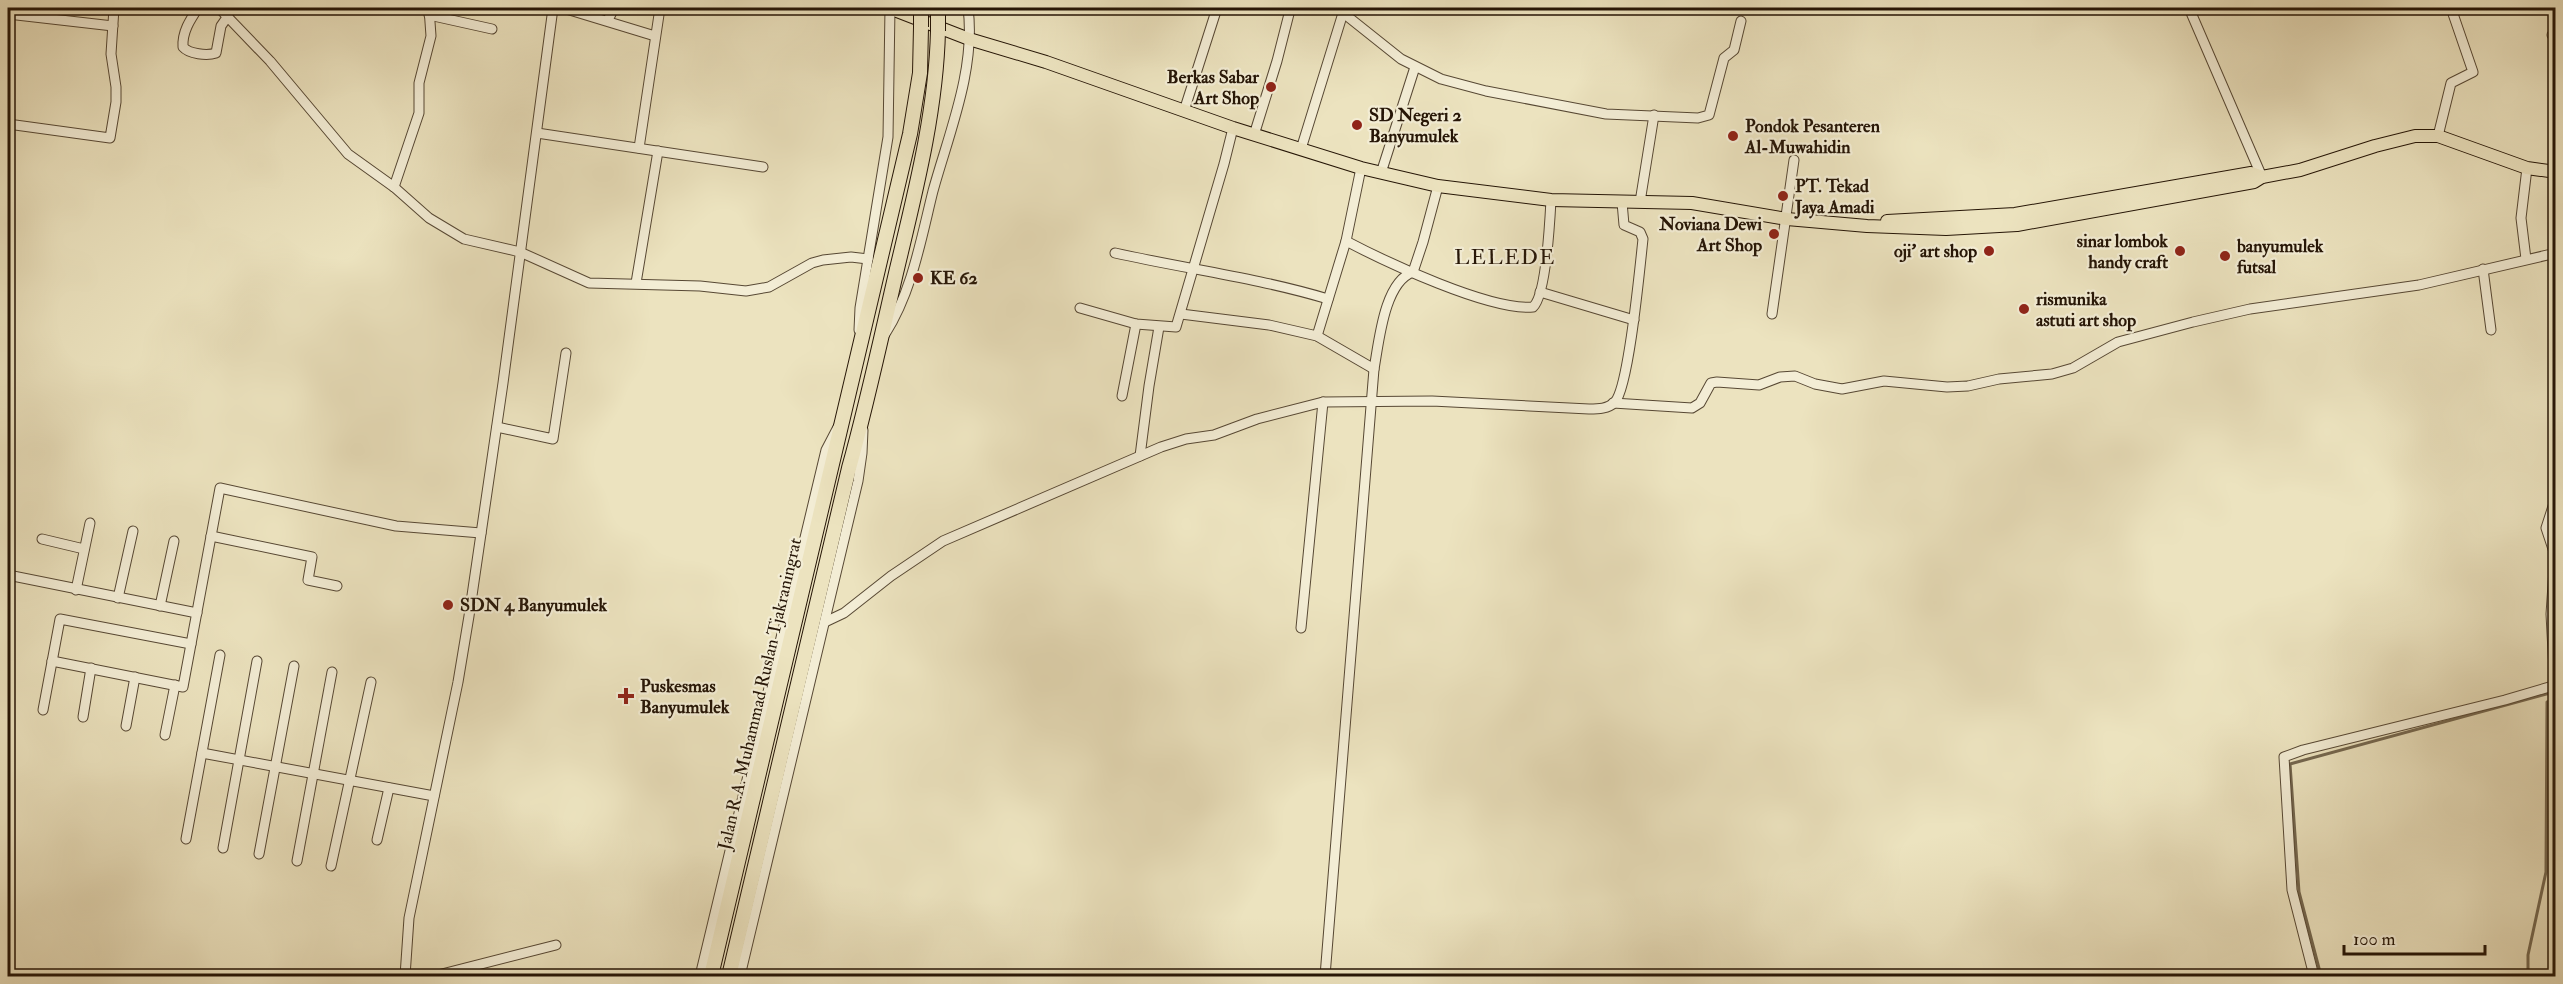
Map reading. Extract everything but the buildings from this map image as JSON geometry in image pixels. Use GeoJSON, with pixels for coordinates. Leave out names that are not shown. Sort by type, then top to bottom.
{"type":"FeatureCollection","features":[{"type":"Feature","properties":{"kind":"highway","name":"Jalan R.A. Muhammad Ruslan Tjakraningrat"},"geometry":{"type":"LineString","coordinates":[[711,976],[915,109],[921,58],[921,8]]}},
{"type":"Feature","properties":{"kind":"highway","name":"Jalan R.A. Muhammad Ruslan Tjakraningrat"},"geometry":{"type":"LineString","coordinates":[[729,976],[849,468],[862,422],[932,109],[939,31],[937,10]]}},
{"type":"Feature","properties":{"kind":"main road"},"geometry":{"type":"LineString","coordinates":[[889,8],[969,39],[1030,56],[1233,128],[1361,168],[1438,186],[1551,200],[1692,203],[1787,219],[1867,226],[1904,219],[1976,223],[2015,214],[2251,173],[2262,177],[2300,170],[2404,138],[2438,136],[2527,168],[2556,172]]}},
{"type":"Feature","properties":{"kind":"street"},"geometry":{"type":"LineString","coordinates":[[8,124],[110,138],[116,87],[111,54],[114,8]]}},
{"type":"Feature","properties":{"kind":"street"},"geometry":{"type":"LineString","coordinates":[[198,8],[190,19],[183,40],[183,47],[187,51],[216,53],[221,26],[228,16]]}},
{"type":"Feature","properties":{"kind":"street"},"geometry":{"type":"LineString","coordinates":[[219,8],[348,154],[394,187],[446,230],[476,243],[520,252],[559,267],[585,282],[700,286],[746,291],[769,287],[812,263],[851,257],[868,259]]}},
{"type":"Feature","properties":{"kind":"street"},"geometry":{"type":"LineString","coordinates":[[405,976],[409,918],[458,682],[482,533],[553,8]]}},
{"type":"Feature","properties":{"kind":"street"},"geometry":{"type":"LineString","coordinates":[[563,8],[655,36]]}},
{"type":"Feature","properties":{"kind":"street"},"geometry":{"type":"LineString","coordinates":[[608,20],[614,8]]}},
{"type":"Feature","properties":{"kind":"street"},"geometry":{"type":"LineString","coordinates":[[639,148],[650,89],[660,8]]}},
{"type":"Feature","properties":{"kind":"street","name":"Jalan R.A. Muhammad Ruslan Tjakraningrat"},"geometry":{"type":"LineString","coordinates":[[859,345],[860,308],[888,137],[889,8]]}},
{"type":"Feature","properties":{"kind":"street","name":"Jalan R.A. Muhammad Ruslan Tjakraningrat"},"geometry":{"type":"LineString","coordinates":[[880,343],[901,306],[952,125],[965,73],[969,39],[968,8]]}},
{"type":"Feature","properties":{"kind":"street"},"geometry":{"type":"LineString","coordinates":[[1184,111],[1217,8]]}},
{"type":"Feature","properties":{"kind":"street"},"geometry":{"type":"LineString","coordinates":[[2188,8],[2262,177]]}},
{"type":"Feature","properties":{"kind":"street"},"geometry":{"type":"LineString","coordinates":[[2438,136],[2451,82],[2473,72],[2451,8]]}},
{"type":"Feature","properties":{"kind":"street"},"geometry":{"type":"LineString","coordinates":[[1254,135],[1290,10]]}},
{"type":"Feature","properties":{"kind":"street"},"geometry":{"type":"LineString","coordinates":[[1301,149],[1340,10],[1388,50],[1415,67],[1441,79],[1555,106],[1606,114],[1698,118],[1709,116],[1724,58],[1734,50],[1742,21]]}},
{"type":"Feature","properties":{"kind":"street"},"geometry":{"type":"LineString","coordinates":[[394,187],[419,113],[419,83],[430,36],[429,11],[492,29]]}},
{"type":"Feature","properties":{"kind":"street"},"geometry":{"type":"LineString","coordinates":[[8,14],[113,26]]}},
{"type":"Feature","properties":{"kind":"street"},"geometry":{"type":"LineString","coordinates":[[1381,173],[1415,67]]}},
{"type":"Feature","properties":{"kind":"street"},"geometry":{"type":"LineString","coordinates":[[1641,202],[1654,115]]}},
{"type":"Feature","properties":{"kind":"street"},"geometry":{"type":"LineString","coordinates":[[1080,308],[1136,324],[1176,327],[1233,128]]}},
{"type":"Feature","properties":{"kind":"street"},"geometry":{"type":"LineString","coordinates":[[537,133],[763,167]]}},
{"type":"Feature","properties":{"kind":"street"},"geometry":{"type":"LineString","coordinates":[[636,283],[658,151]]}},
{"type":"Feature","properties":{"kind":"street"},"geometry":{"type":"LineString","coordinates":[[1772,314],[1794,160]]}},
{"type":"Feature","properties":{"kind":"street"},"geometry":{"type":"LineString","coordinates":[[1317,336],[1346,241],[1361,168]]}},
{"type":"Feature","properties":{"kind":"street"},"geometry":{"type":"LineString","coordinates":[[2526,259],[2521,210],[2527,168]]}},
{"type":"Feature","properties":{"kind":"street"},"geometry":{"type":"LineString","coordinates":[[1413,272],[1438,186]]}},
{"type":"Feature","properties":{"kind":"street"},"geometry":{"type":"LineString","coordinates":[[1346,241],[1413,272],[1496,302],[1534,307],[1540,292],[1551,200]]}},
{"type":"Feature","properties":{"kind":"street"},"geometry":{"type":"LineString","coordinates":[[825,622],[843,613],[891,576],[943,541],[1178,441],[1214,435],[1257,419],[1323,402],[1373,403],[1432,400],[1606,408],[1613,404],[1619,393],[1626,362],[1634,320],[1643,235],[1638,230],[1624,225],[1622,202]]}},
{"type":"Feature","properties":{"kind":"street"},"geometry":{"type":"LineString","coordinates":[[1115,253],[1193,270],[1276,283],[1328,299]]}},
{"type":"Feature","properties":{"kind":"street"},"geometry":{"type":"LineString","coordinates":[[1613,404],[1692,408],[1700,404],[1711,383],[1759,385],[1780,376],[1795,376],[1815,384],[1842,388],[1884,381],[1930,387],[1968,386],[1999,379],[2052,374],[2073,368],[2118,342],[2182,325],[2250,309],[2419,285],[2556,253]]}},
{"type":"Feature","properties":{"kind":"street"},"geometry":{"type":"LineString","coordinates":[[2483,269],[2491,330]]}},
{"type":"Feature","properties":{"kind":"street"},"geometry":{"type":"LineString","coordinates":[[1325,976],[1374,369],[1383,321],[1394,289],[1404,275],[1413,272]]}},
{"type":"Feature","properties":{"kind":"street"},"geometry":{"type":"LineString","coordinates":[[1540,292],[1634,320]]}},
{"type":"Feature","properties":{"kind":"street"},"geometry":{"type":"LineString","coordinates":[[1180,314],[1269,325],[1317,336],[1374,369]]}},
{"type":"Feature","properties":{"kind":"street"},"geometry":{"type":"LineString","coordinates":[[1122,396],[1136,324]]}},
{"type":"Feature","properties":{"kind":"street"},"geometry":{"type":"LineString","coordinates":[[1140,456],[1149,386],[1160,327]]}},
{"type":"Feature","properties":{"kind":"street"},"geometry":{"type":"LineString","coordinates":[[497,427],[553,439],[566,353]]}},
{"type":"Feature","properties":{"kind":"street"},"geometry":{"type":"LineString","coordinates":[[1301,628],[1323,402]]}},
{"type":"Feature","properties":{"kind":"street","name":"Jalan R.A. Muhammad Ruslan Tjakraningrat"},"geometry":{"type":"LineString","coordinates":[[700,976],[826,450],[842,420]]}},
{"type":"Feature","properties":{"kind":"street","name":"Jalan R.A. Muhammad Ruslan Tjakraningrat"},"geometry":{"type":"LineString","coordinates":[[740,976],[858,482],[862,453],[862,422]]}},
{"type":"Feature","properties":{"kind":"street"},"geometry":{"type":"LineString","coordinates":[[52,661],[183,687],[220,488],[396,526],[482,533]]}},
{"type":"Feature","properties":{"kind":"street"},"geometry":{"type":"LineString","coordinates":[[2314,976],[2292,890],[2283,762],[2287,755],[2303,750],[2555,687],[2551,614],[2555,555],[2546,528],[2556,497]]}},
{"type":"Feature","properties":{"kind":"street"},"geometry":{"type":"LineString","coordinates":[[76,590],[90,523]]}},
{"type":"Feature","properties":{"kind":"street"},"geometry":{"type":"LineString","coordinates":[[118,598],[133,531]]}},
{"type":"Feature","properties":{"kind":"street"},"geometry":{"type":"LineString","coordinates":[[211,536],[312,557],[308,580],[337,586]]}},
{"type":"Feature","properties":{"kind":"street"},"geometry":{"type":"LineString","coordinates":[[42,539],[84,549]]}},
{"type":"Feature","properties":{"kind":"street"},"geometry":{"type":"LineString","coordinates":[[160,606],[174,541]]}},
{"type":"Feature","properties":{"kind":"street"},"geometry":{"type":"LineString","coordinates":[[8,575],[197,613]]}},
{"type":"Feature","properties":{"kind":"street"},"geometry":{"type":"LineString","coordinates":[[43,710],[60,619],[191,644]]}},
{"type":"Feature","properties":{"kind":"street"},"geometry":{"type":"LineString","coordinates":[[186,839],[220,655]]}},
{"type":"Feature","properties":{"kind":"street"},"geometry":{"type":"LineString","coordinates":[[223,849],[257,661]]}},
{"type":"Feature","properties":{"kind":"street"},"geometry":{"type":"LineString","coordinates":[[259,854],[294,666]]}},
{"type":"Feature","properties":{"kind":"street"},"geometry":{"type":"LineString","coordinates":[[83,717],[91,668]]}},
{"type":"Feature","properties":{"kind":"street"},"geometry":{"type":"LineString","coordinates":[[297,861],[332,672]]}},
{"type":"Feature","properties":{"kind":"street"},"geometry":{"type":"LineString","coordinates":[[126,726],[135,677]]}},
{"type":"Feature","properties":{"kind":"street"},"geometry":{"type":"LineString","coordinates":[[331,866],[371,682]]}},
{"type":"Feature","properties":{"kind":"street"},"geometry":{"type":"LineString","coordinates":[[165,735],[175,685]]}},
{"type":"Feature","properties":{"kind":"street"},"geometry":{"type":"LineString","coordinates":[[202,753],[434,796]]}},
{"type":"Feature","properties":{"kind":"street"},"geometry":{"type":"LineString","coordinates":[[377,840],[389,788]]}},
{"type":"Feature","properties":{"kind":"street"},"geometry":{"type":"LineString","coordinates":[[434,976],[556,945]]}},
{"type":"Feature","properties":{"kind":"waterway"},"geometry":{"type":"LineString","coordinates":[[2321,976],[2299,892],[2290,764],[2554,692]]}},
{"type":"Feature","properties":{"kind":"waterway"},"geometry":{"type":"LineString","coordinates":[[2528,976],[2528,955],[2546,872],[2547,702],[2556,700]]}},
{"type":"Feature","properties":{"kind":"place","name":"Berkas Sabar Art Shop"},"geometry":{"type":"Point","coordinates":[1271,87]}},
{"type":"Feature","properties":{"kind":"place","name":"SD Negeri 2 Banyumulek"},"geometry":{"type":"Point","coordinates":[1357,125]}},
{"type":"Feature","properties":{"kind":"place","name":"Pondok Pesanteren Al-Muwahidin"},"geometry":{"type":"Point","coordinates":[1733,136]}},
{"type":"Feature","properties":{"kind":"place","name":"PT. Tekad Jaya Amadi"},"geometry":{"type":"Point","coordinates":[1783,196]}},
{"type":"Feature","properties":{"kind":"place","name":"Noviana Dewi Art Shop"},"geometry":{"type":"Point","coordinates":[1774,234]}},
{"type":"Feature","properties":{"kind":"place","name":"oji' art shop"},"geometry":{"type":"Point","coordinates":[1989,251]}},
{"type":"Feature","properties":{"kind":"place","name":"sinar lombok handy craft"},"geometry":{"type":"Point","coordinates":[2180,251]}},
{"type":"Feature","properties":{"kind":"place","name":"banyumulek futsal"},"geometry":{"type":"Point","coordinates":[2225,256]}},
{"type":"Feature","properties":{"kind":"place","name":"KE 62"},"geometry":{"type":"Point","coordinates":[918,278]}},
{"type":"Feature","properties":{"kind":"place","name":"rismunika astuti art shop"},"geometry":{"type":"Point","coordinates":[2024,309]}},
{"type":"Feature","properties":{"kind":"place","name":"SDN 4 Banyumulek"},"geometry":{"type":"Point","coordinates":[448,605]}},
{"type":"Feature","properties":{"kind":"place","name":"Puskesmas Banyumulek"},"geometry":{"type":"Point","coordinates":[626,696]}},
{"type":"Feature","properties":{"kind":"district","name":"LELEDE"},"geometry":{"type":"Point","coordinates":[1505,257]}}]}
